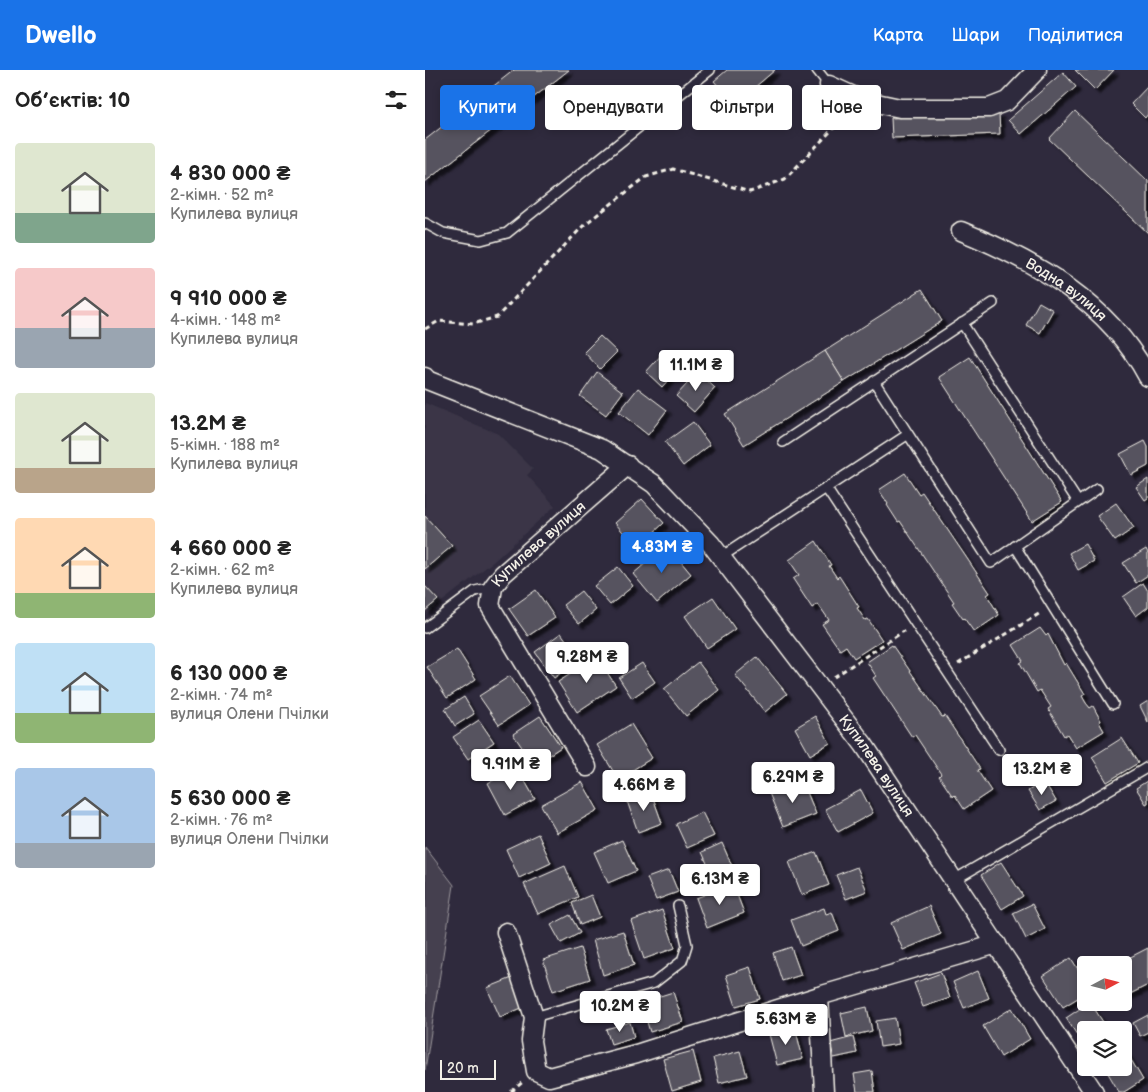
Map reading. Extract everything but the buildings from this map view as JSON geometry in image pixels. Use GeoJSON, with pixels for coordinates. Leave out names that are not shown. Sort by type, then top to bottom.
{"type":"FeatureCollection","features":[{"type":"Feature","properties":{"kind":"street"},"geometry":{"type":"LineString","coordinates":[[881,104],[900,108],[989,108],[1007,101],[1037,70]]}},
{"type":"Feature","properties":{"kind":"street","name":"Водна вулиця"},"geometry":{"type":"LineString","coordinates":[[961,231],[1007,250],[1047,271],[1082,298],[1115,330],[1148,377]]}},
{"type":"Feature","properties":{"kind":"street","name":"Купилева вулиця"},"geometry":{"type":"LineString","coordinates":[[425,377],[427,380],[602,449],[654,484],[721,557],[864,745],[1094,1092]]}},
{"type":"Feature","properties":{"kind":"street","name":"Купилева вулиця"},"geometry":{"type":"LineString","coordinates":[[587,767],[490,606],[493,587],[503,574],[628,465]]}},
{"type":"Feature","properties":{"kind":"street"},"geometry":{"type":"LineString","coordinates":[[506,932],[534,1017],[531,1041],[536,1071],[549,1077],[636,1054],[819,996],[997,944]]}},
{"type":"Feature","properties":{"kind":"street"},"geometry":{"type":"LineString","coordinates":[[819,996],[824,1092]]}},
{"type":"Feature","properties":{"kind":"lane"},"geometry":{"type":"LineString","coordinates":[[425,223],[443,233],[481,240],[507,233],[710,70]]}},
{"type":"Feature","properties":{"kind":"lane"},"geometry":{"type":"LineString","coordinates":[[817,70],[828,85]]}},
{"type":"Feature","properties":{"kind":"lane"},"geometry":{"type":"LineString","coordinates":[[783,442],[993,303]]}},
{"type":"Feature","properties":{"kind":"lane"},"geometry":{"type":"LineString","coordinates":[[962,323],[1078,502]]}},
{"type":"Feature","properties":{"kind":"lane"},"geometry":{"type":"LineString","coordinates":[[874,381],[991,563],[1097,489]]}},
{"type":"Feature","properties":{"kind":"lane"},"geometry":{"type":"LineString","coordinates":[[721,557],[907,435]]}},
{"type":"Feature","properties":{"kind":"lane"},"geometry":{"type":"LineString","coordinates":[[826,488],[999,750]]}},
{"type":"Feature","properties":{"kind":"lane"},"geometry":{"type":"LineString","coordinates":[[1015,546],[1113,704]]}},
{"type":"Feature","properties":{"kind":"lane"},"geometry":{"type":"LineString","coordinates":[[425,628],[475,591],[493,587]]}},
{"type":"Feature","properties":{"kind":"lane"},"geometry":{"type":"LineString","coordinates":[[954,880],[1148,767]]}},
{"type":"Feature","properties":{"kind":"lane"},"geometry":{"type":"LineString","coordinates":[[534,1017],[654,983],[682,961],[687,945],[678,906]]}},
{"type":"Feature","properties":{"kind":"path"},"geometry":{"type":"LineString","coordinates":[[425,328],[439,321],[473,324],[497,317],[584,225],[646,177],[673,169],[750,192],[785,179],[833,130]]}},
{"type":"Feature","properties":{"kind":"path"},"geometry":{"type":"LineString","coordinates":[[947,671],[1053,605]]}},
{"type":"Feature","properties":{"kind":"path"},"geometry":{"type":"LineString","coordinates":[[820,687],[915,624]]}},
{"type":"Feature","properties":{"kind":"shaded area"},"geometry":{"type":"Polygon","coordinates":[[[425,403],[498,434],[533,469],[527,475],[555,506],[494,561],[425,615],[425,403]]]}},
{"type":"Feature","properties":{"kind":"shaded area"},"geometry":{"type":"Polygon","coordinates":[[[425,847],[454,885],[425,1070],[425,847]]]}}]}
